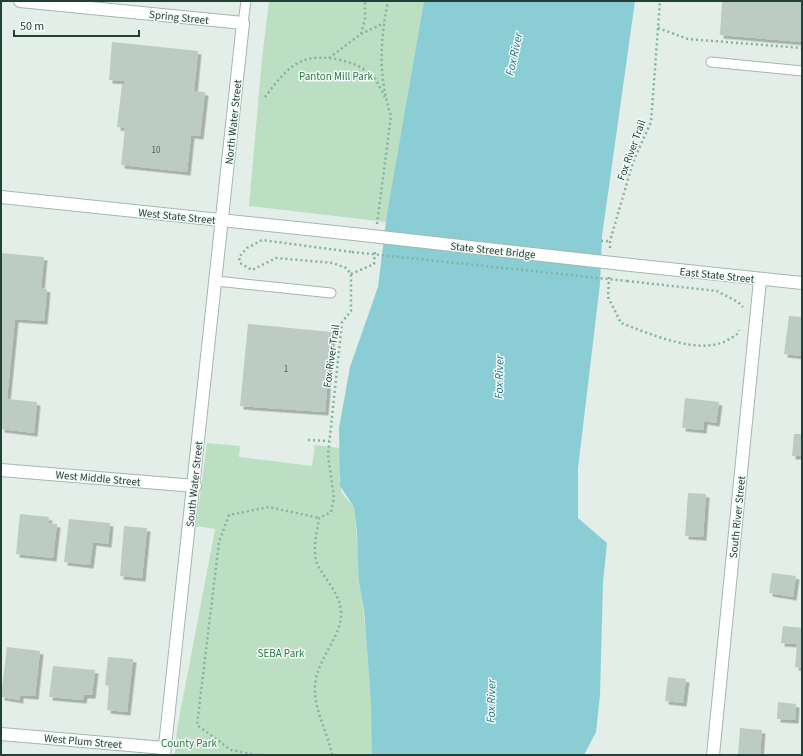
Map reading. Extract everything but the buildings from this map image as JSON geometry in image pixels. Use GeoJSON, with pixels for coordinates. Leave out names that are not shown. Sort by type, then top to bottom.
{"type":"FeatureCollection","features":[{"type":"Feature","properties":{"kind":"street","name":"Spring Street"},"geometry":{"type":"LineString","coordinates":[[20,1],[243,23]]}},
{"type":"Feature","properties":{"kind":"street","name":"North Water Street"},"geometry":{"type":"LineString","coordinates":[[222,221],[243,23]]}},
{"type":"Feature","properties":{"kind":"street","name":"West State Street"},"geometry":{"type":"LineString","coordinates":[[1,197],[354,234]]}},
{"type":"Feature","properties":{"kind":"street","name":"South Water Street"},"geometry":{"type":"LineString","coordinates":[[164,751],[195,486],[222,221]]}},
{"type":"Feature","properties":{"kind":"street","name":"State Street Bridge"},"geometry":{"type":"LineString","coordinates":[[354,234],[631,265]]}},
{"type":"Feature","properties":{"kind":"street","name":"East State Street"},"geometry":{"type":"LineString","coordinates":[[631,265],[760,280],[802,283]]}},
{"type":"Feature","properties":{"kind":"street","name":"South River Street"},"geometry":{"type":"LineString","coordinates":[[713,755],[760,280]]}},
{"type":"Feature","properties":{"kind":"street","name":"West Middle Street"},"geometry":{"type":"LineString","coordinates":[[1,470],[195,486]]}},
{"type":"Feature","properties":{"kind":"street","name":"West Plum Street"},"geometry":{"type":"LineString","coordinates":[[1,734],[164,751]]}},
{"type":"Feature","properties":{"kind":"lane"},"geometry":{"type":"LineString","coordinates":[[243,23],[246,1]]}},
{"type":"Feature","properties":{"kind":"lane"},"geometry":{"type":"LineString","coordinates":[[711,62],[802,71]]}},
{"type":"Feature","properties":{"kind":"lane"},"geometry":{"type":"LineString","coordinates":[[216,281],[331,293]]}},
{"type":"Feature","properties":{"kind":"path"},"geometry":{"type":"LineString","coordinates":[[361,34],[365,19],[365,1]]}},
{"type":"Feature","properties":{"kind":"path"},"geometry":{"type":"LineString","coordinates":[[376,232],[391,116],[386,99],[380,62],[381,36],[388,1]]}},
{"type":"Feature","properties":{"kind":"path","name":"Fox River Trail"},"geometry":{"type":"LineString","coordinates":[[610,249],[610,241],[633,162],[651,122],[660,1]]}},
{"type":"Feature","properties":{"kind":"path"},"geometry":{"type":"LineString","coordinates":[[329,58],[361,34],[384,23]]}},
{"type":"Feature","properties":{"kind":"path"},"geometry":{"type":"LineString","coordinates":[[658,28],[688,39],[802,48]]}},
{"type":"Feature","properties":{"kind":"path"},"geometry":{"type":"LineString","coordinates":[[265,97],[277,81],[302,61],[318,57],[341,59],[359,67],[376,79],[386,99]]}},
{"type":"Feature","properties":{"kind":"path"},"geometry":{"type":"LineString","coordinates":[[375,248],[374,264],[352,274],[346,268],[333,263],[276,258],[252,270],[240,263],[239,257],[247,248],[262,240],[352,252],[627,281],[718,291],[738,302],[744,308]]}},
{"type":"Feature","properties":{"kind":"path"},"geometry":{"type":"LineString","coordinates":[[601,241],[610,241]]}},
{"type":"Feature","properties":{"kind":"path"},"geometry":{"type":"LineString","coordinates":[[609,273],[608,297],[621,323],[676,342],[700,345],[722,345],[738,333],[740,328]]}},
{"type":"Feature","properties":{"kind":"path","name":"Fox River Trail"},"geometry":{"type":"LineString","coordinates":[[319,518],[331,512],[334,498],[328,455],[329,441],[342,322],[351,311],[352,274]]}},
{"type":"Feature","properties":{"kind":"path"},"geometry":{"type":"LineString","coordinates":[[744,302],[744,313]]}},
{"type":"Feature","properties":{"kind":"path"},"geometry":{"type":"LineString","coordinates":[[308,440],[329,441]]}},
{"type":"Feature","properties":{"kind":"path"},"geometry":{"type":"LineString","coordinates":[[257,755],[231,750],[197,725],[219,542],[229,515],[269,507],[319,518],[315,544],[316,561],[333,588],[342,610],[341,624],[319,664],[315,685],[317,708],[329,739],[332,755]]}},
{"type":"Feature","properties":{"kind":"green space","name":"Panton Mill Park"},"geometry":{"type":"Polygon","coordinates":[[[269,1],[424,1],[386,222],[249,206],[262,59],[269,1]]]}},
{"type":"Feature","properties":{"kind":"green space","name":"SEBA Park"},"geometry":{"type":"Polygon","coordinates":[[[207,443],[240,446],[239,457],[312,466],[315,445],[349,449],[339,478],[342,493],[354,507],[371,695],[373,755],[173,755],[175,753],[177,729],[215,529],[196,526],[207,443]]]}},
{"type":"Feature","properties":{"kind":"water","name":"Fox River"},"geometry":{"type":"Polygon","coordinates":[[[424,1],[635,1],[602,236],[600,284],[578,468],[578,518],[607,543],[603,582],[600,695],[596,732],[584,755],[372,755],[371,702],[364,610],[359,581],[357,533],[354,507],[340,486],[339,428],[350,367],[378,287],[387,214],[424,1]]]}},
{"type":"Feature","properties":{"kind":"park label","name":"County Park"},"geometry":{"type":"Point","coordinates":[189,743]}}]}
